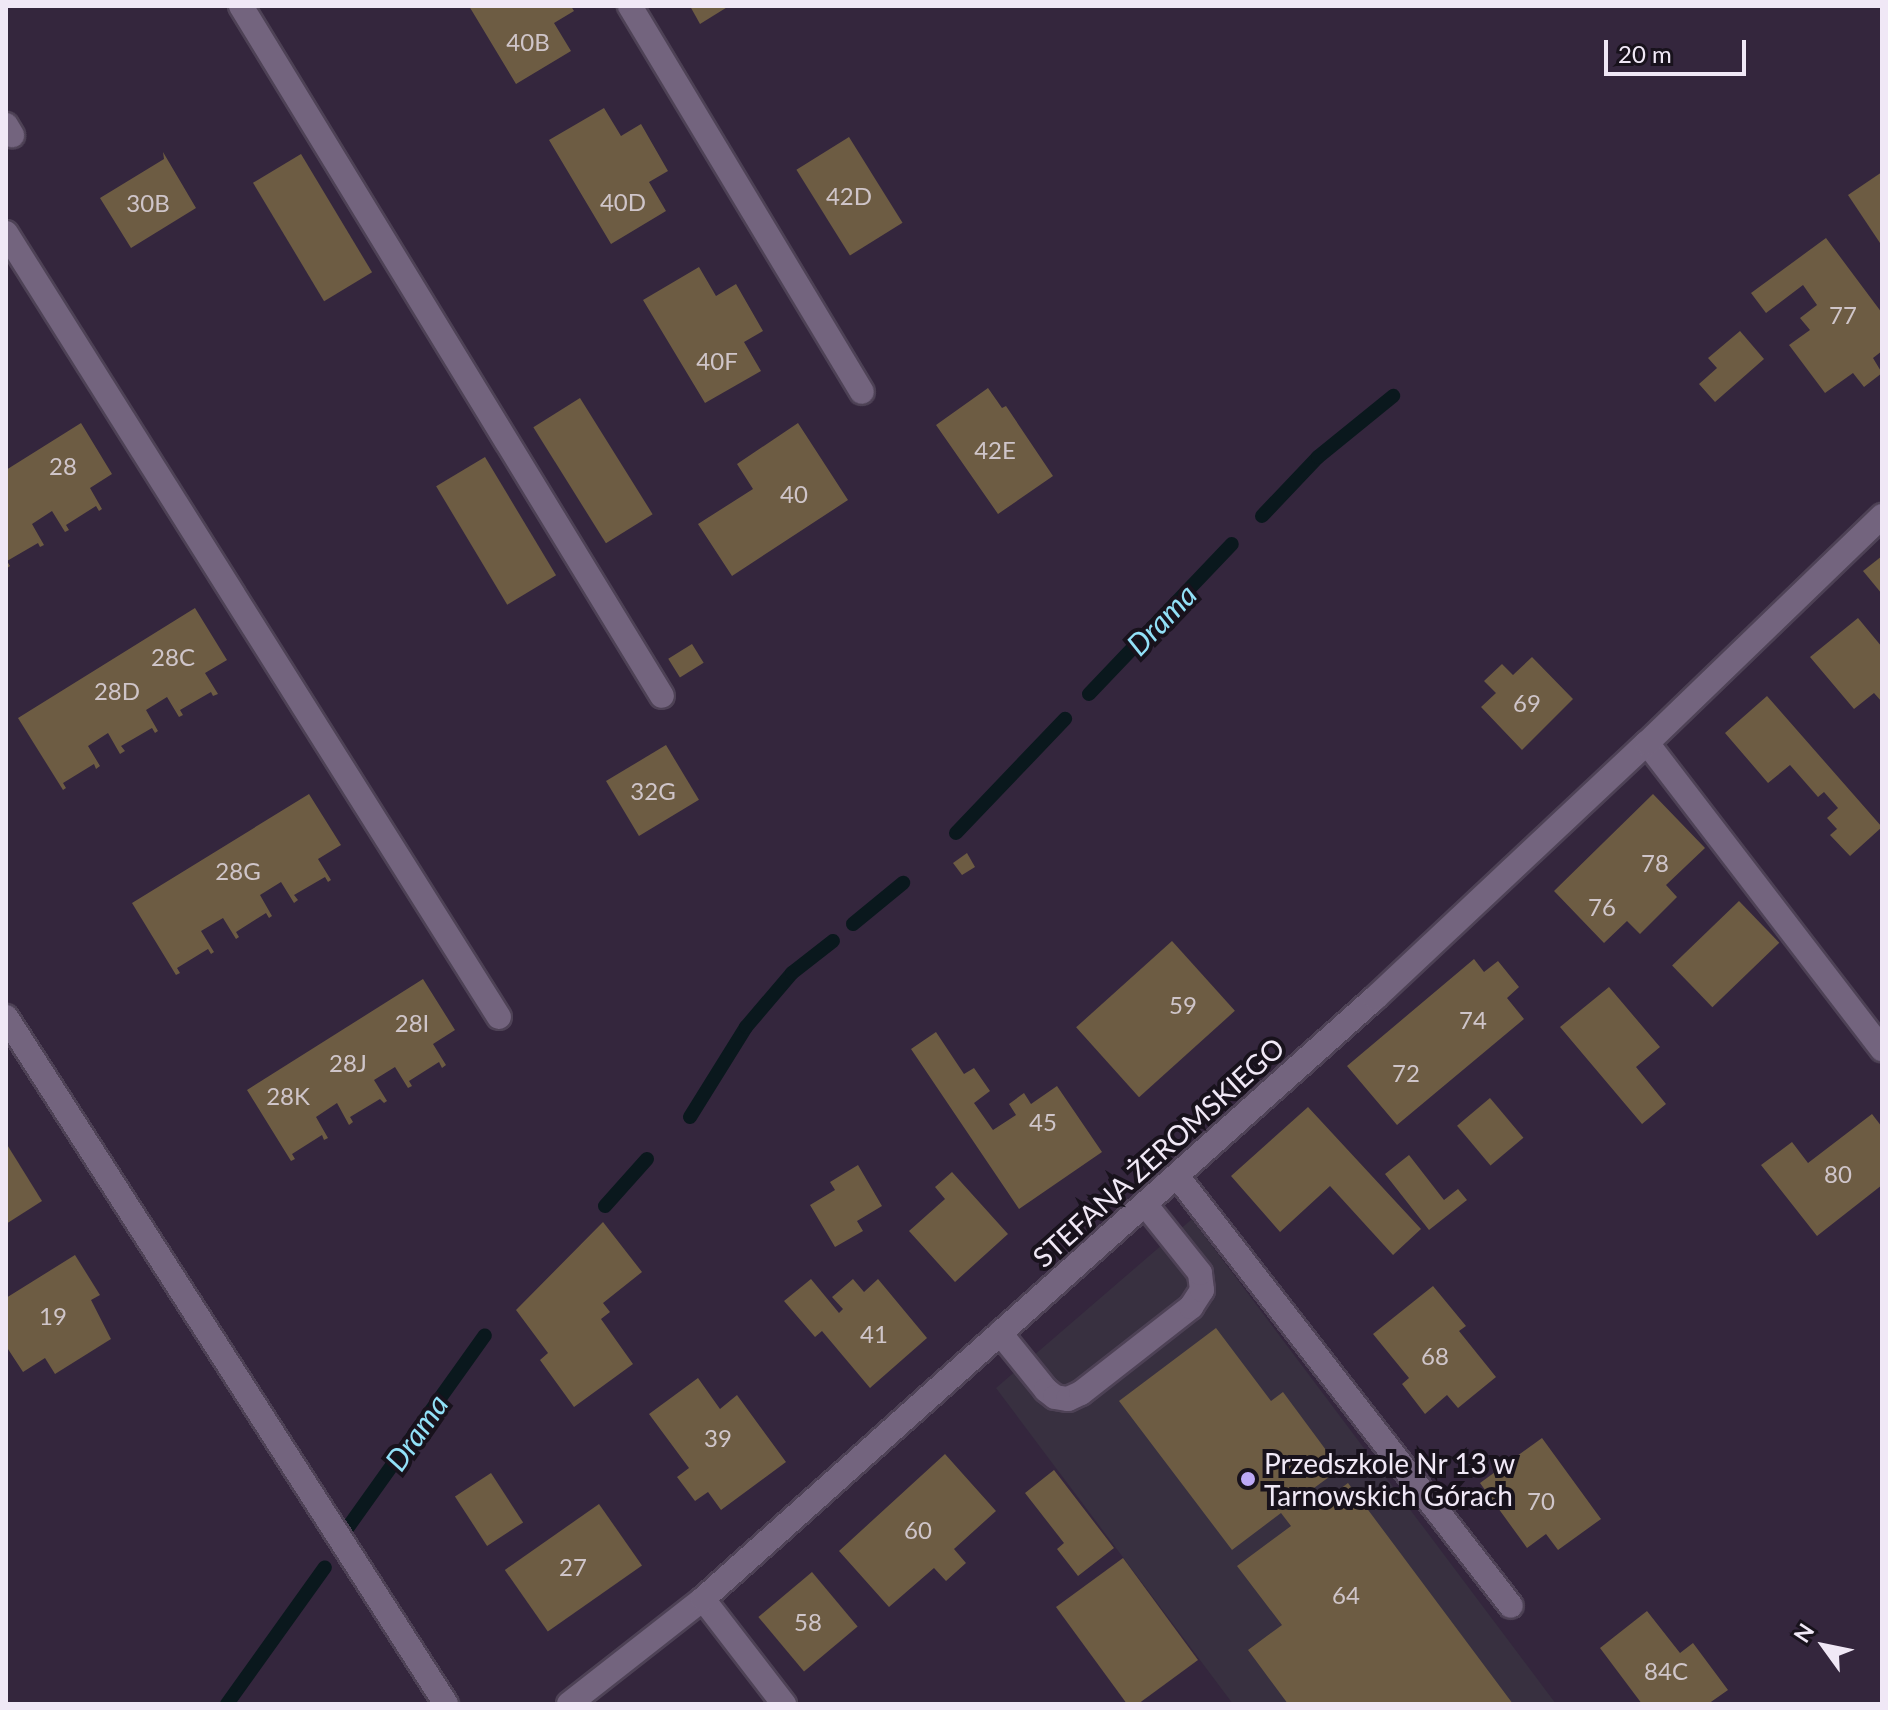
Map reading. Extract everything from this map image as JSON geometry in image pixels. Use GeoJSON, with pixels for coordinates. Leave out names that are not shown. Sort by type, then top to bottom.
{"type":"FeatureCollection","features":[{"type":"Feature","properties":{"kind":"street"},"geometry":{"type":"LineString","coordinates":[[241,6],[662,696]]}},
{"type":"Feature","properties":{"kind":"street"},"geometry":{"type":"LineString","coordinates":[[630,6],[862,392]]}},
{"type":"Feature","properties":{"kind":"street"},"geometry":{"type":"LineString","coordinates":[[6,233],[499,1017]]}},
{"type":"Feature","properties":{"kind":"street","name":"STEFANA ŻEROMSKIEGO"},"geometry":{"type":"LineString","coordinates":[[569,1704],[703,1599],[1375,998],[1647,743],[1882,516]]}},
{"type":"Feature","properties":{"kind":"street"},"geometry":{"type":"LineString","coordinates":[[1647,743],[1882,1049]]}},
{"type":"Feature","properties":{"kind":"street"},"geometry":{"type":"LineString","coordinates":[[6,1017],[446,1704]]}},
{"type":"Feature","properties":{"kind":"street"},"geometry":{"type":"LineString","coordinates":[[1177,1176],[1511,1606]]}},
{"type":"Feature","properties":{"kind":"street"},"geometry":{"type":"LineString","coordinates":[[1000,1333],[1046,1390],[1055,1397],[1068,1399],[1081,1393],[1191,1307],[1202,1290],[1200,1273],[1145,1204]]}},
{"type":"Feature","properties":{"kind":"street"},"geometry":{"type":"LineString","coordinates":[[703,1599],[784,1704]]}},
{"type":"Feature","properties":{"kind":"shaded area"},"geometry":{"type":"Polygon","coordinates":[[[1192,1219],[1556,1704],[1233,1704],[996,1388],[1192,1219]]]}},
{"type":"Feature","properties":{"kind":"building"},"geometry":{"type":"Polygon","coordinates":[[[469,6],[571,6],[574,11],[554,23],[571,51],[516,84],[469,6]]]}},
{"type":"Feature","properties":{"kind":"building"},"geometry":{"type":"Polygon","coordinates":[[[690,6],[729,6],[700,24],[690,6]]]}},
{"type":"Feature","properties":{"kind":"building"},"geometry":{"type":"Polygon","coordinates":[[[604,108],[621,136],[641,124],[668,171],[649,182],[666,211],[611,244],[549,140],[604,108]]]}},
{"type":"Feature","properties":{"kind":"building"},"geometry":{"type":"Polygon","coordinates":[[[849,137],[903,223],[850,256],[796,170],[849,137]]]}},
{"type":"Feature","properties":{"kind":"building"},"geometry":{"type":"Polygon","coordinates":[[[163,152],[196,208],[131,248],[100,198],[164,159],[163,152]]]}},
{"type":"Feature","properties":{"kind":"building"},"geometry":{"type":"Polygon","coordinates":[[[301,154],[372,272],[324,301],[253,183],[301,154]]]}},
{"type":"Feature","properties":{"kind":"building"},"geometry":{"type":"Polygon","coordinates":[[[1882,172],[1882,246],[1848,195],[1882,172]]]}},
{"type":"Feature","properties":{"kind":"building"},"geometry":{"type":"Polygon","coordinates":[[[1826,238],[1882,313],[1882,351],[1873,358],[1882,373],[1864,387],[1853,373],[1825,393],[1789,345],[1810,330],[1800,318],[1817,305],[1803,285],[1766,313],[1751,293],[1826,238]]]}},
{"type":"Feature","properties":{"kind":"building"},"geometry":{"type":"Polygon","coordinates":[[[699,267],[716,296],[736,284],[763,331],[744,342],[761,371],[705,403],[643,300],[699,267]]]}},
{"type":"Feature","properties":{"kind":"building"},"geometry":{"type":"Polygon","coordinates":[[[1740,331],[1764,359],[1715,402],[1699,384],[1717,368],[1708,358],[1740,331]]]}},
{"type":"Feature","properties":{"kind":"building"},"geometry":{"type":"Polygon","coordinates":[[[988,388],[1002,408],[1006,406],[1053,476],[998,514],[936,425],[988,388]]]}},
{"type":"Feature","properties":{"kind":"building"},"geometry":{"type":"Polygon","coordinates":[[[580,398],[653,514],[606,543],[533,427],[580,398]]]}},
{"type":"Feature","properties":{"kind":"building"},"geometry":{"type":"Polygon","coordinates":[[[81,423],[112,474],[90,488],[102,509],[99,511],[96,506],[66,525],[69,530],[65,532],[52,511],[32,524],[44,545],[40,547],[38,543],[7,561],[10,566],[6,569],[6,470],[81,423]]]}},
{"type":"Feature","properties":{"kind":"building"},"geometry":{"type":"Polygon","coordinates":[[[798,423],[848,500],[732,576],[698,524],[753,489],[737,464],[798,423]]]}},
{"type":"Feature","properties":{"kind":"building"},"geometry":{"type":"Polygon","coordinates":[[[485,457],[556,575],[507,605],[436,486],[485,457]]]}},
{"type":"Feature","properties":{"kind":"building"},"geometry":{"type":"Polygon","coordinates":[[[1882,556],[1882,594],[1863,571],[1882,556]]]}},
{"type":"Feature","properties":{"kind":"building"},"geometry":{"type":"Polygon","coordinates":[[[195,608],[227,660],[205,673],[218,694],[213,696],[211,692],[180,710],[183,715],[179,717],[167,697],[146,710],[158,731],[155,733],[152,728],[121,746],[125,751],[120,754],[108,733],[88,746],[100,766],[96,769],[94,764],[63,783],[66,788],[63,790],[18,718],[195,608]]]}},
{"type":"Feature","properties":{"kind":"building"},"geometry":{"type":"Polygon","coordinates":[[[1858,618],[1882,647],[1882,702],[1874,693],[1854,709],[1810,657],[1858,618]]]}},
{"type":"Feature","properties":{"kind":"building"},"geometry":{"type":"Polygon","coordinates":[[[692,644],[704,663],[680,677],[668,659],[692,644]]]}},
{"type":"Feature","properties":{"kind":"building"},"geometry":{"type":"Polygon","coordinates":[[[1532,657],[1573,699],[1522,750],[1481,707],[1496,693],[1484,681],[1502,664],[1513,675],[1532,657]]]}},
{"type":"Feature","properties":{"kind":"building"},"geometry":{"type":"Polygon","coordinates":[[[1767,696],[1882,827],[1850,856],[1830,835],[1837,829],[1827,818],[1838,808],[1824,792],[1818,797],[1790,765],[1768,783],[1725,733],[1767,696]]]}},
{"type":"Feature","properties":{"kind":"building"},"geometry":{"type":"Polygon","coordinates":[[[666,745],[699,800],[639,836],[606,781],[666,745]]]}},
{"type":"Feature","properties":{"kind":"building"},"geometry":{"type":"Polygon","coordinates":[[[309,794],[341,845],[318,859],[331,880],[328,882],[325,877],[294,895],[298,900],[294,903],[281,882],[260,895],[272,916],[269,918],[266,913],[236,932],[239,937],[236,939],[223,918],[201,931],[214,952],[211,954],[208,949],[177,968],[180,973],[176,975],[132,903],[309,794]]]}},
{"type":"Feature","properties":{"kind":"building"},"geometry":{"type":"Polygon","coordinates":[[[1653,794],[1705,848],[1666,885],[1677,897],[1640,934],[1627,921],[1604,943],[1554,891],[1653,794]]]}},
{"type":"Feature","properties":{"kind":"building"},"geometry":{"type":"Polygon","coordinates":[[[967,853],[975,867],[962,875],[953,863],[967,853]]]}},
{"type":"Feature","properties":{"kind":"building"},"geometry":{"type":"Polygon","coordinates":[[[1739,901],[1779,943],[1712,1007],[1672,966],[1739,901]]]}},
{"type":"Feature","properties":{"kind":"building"},"geometry":{"type":"Polygon","coordinates":[[[1172,941],[1235,1011],[1139,1097],[1076,1027],[1172,941]]]}},
{"type":"Feature","properties":{"kind":"building"},"geometry":{"type":"Polygon","coordinates":[[[1474,959],[1484,972],[1498,961],[1519,987],[1507,998],[1524,1019],[1397,1125],[1347,1066],[1474,959]]]}},
{"type":"Feature","properties":{"kind":"building"},"geometry":{"type":"Polygon","coordinates":[[[423,979],[455,1030],[433,1044],[446,1065],[442,1068],[439,1062],[409,1081],[412,1086],[408,1088],[395,1067],[374,1080],[387,1101],[384,1103],[380,1099],[350,1117],[353,1122],[349,1125],[337,1103],[316,1117],[328,1138],[324,1140],[322,1135],[292,1154],[295,1159],[291,1161],[247,1090],[423,979]]]}},
{"type":"Feature","properties":{"kind":"building"},"geometry":{"type":"Polygon","coordinates":[[[1609,987],[1660,1047],[1636,1067],[1666,1104],[1642,1124],[1560,1027],[1609,987]]]}},
{"type":"Feature","properties":{"kind":"building"},"geometry":{"type":"Polygon","coordinates":[[[936,1032],[964,1074],[974,1068],[990,1091],[974,1103],[993,1130],[1016,1115],[1009,1104],[1024,1093],[1031,1104],[1057,1086],[1102,1152],[1019,1209],[911,1049],[936,1032]]]}},
{"type":"Feature","properties":{"kind":"building"},"geometry":{"type":"Polygon","coordinates":[[[1490,1098],[1523,1138],[1490,1165],[1457,1126],[1490,1098]]]}},
{"type":"Feature","properties":{"kind":"building"},"geometry":{"type":"Polygon","coordinates":[[[1308,1107],[1421,1229],[1393,1255],[1330,1186],[1280,1232],[1231,1176],[1308,1107]]]}},
{"type":"Feature","properties":{"kind":"building"},"geometry":{"type":"Polygon","coordinates":[[[1872,1114],[1882,1127],[1882,1185],[1817,1236],[1761,1165],[1792,1142],[1808,1163],[1872,1114]]]}},
{"type":"Feature","properties":{"kind":"building"},"geometry":{"type":"Polygon","coordinates":[[[6,1143],[42,1201],[6,1224],[6,1143]]]}},
{"type":"Feature","properties":{"kind":"building"},"geometry":{"type":"Polygon","coordinates":[[[1409,1155],[1444,1200],[1458,1189],[1467,1200],[1429,1230],[1385,1174],[1409,1155]]]}},
{"type":"Feature","properties":{"kind":"building"},"geometry":{"type":"Polygon","coordinates":[[[858,1165],[882,1206],[857,1221],[863,1231],[835,1247],[810,1205],[835,1190],[830,1182],[858,1165]]]}},
{"type":"Feature","properties":{"kind":"building"},"geometry":{"type":"Polygon","coordinates":[[[952,1172],[1008,1234],[955,1282],[909,1231],[945,1199],[935,1187],[952,1172]]]}},
{"type":"Feature","properties":{"kind":"building"},"geometry":{"type":"Polygon","coordinates":[[[603,1222],[642,1272],[603,1303],[610,1312],[601,1319],[633,1364],[574,1407],[540,1360],[548,1353],[516,1310],[603,1222]]]}},
{"type":"Feature","properties":{"kind":"building"},"geometry":{"type":"Polygon","coordinates":[[[75,1255],[100,1295],[91,1300],[111,1339],[55,1374],[45,1358],[23,1372],[6,1346],[6,1298],[75,1255]]]}},
{"type":"Feature","properties":{"kind":"building"},"geometry":{"type":"Polygon","coordinates":[[[811,1279],[839,1313],[843,1309],[832,1297],[853,1279],[864,1292],[878,1279],[927,1338],[870,1388],[822,1331],[815,1337],[784,1301],[811,1279]]]}},
{"type":"Feature","properties":{"kind":"building"},"geometry":{"type":"Polygon","coordinates":[[[1433,1286],[1466,1326],[1459,1331],[1496,1377],[1458,1408],[1447,1395],[1425,1414],[1402,1384],[1409,1378],[1373,1334],[1433,1286]]]}},
{"type":"Feature","properties":{"kind":"building"},"geometry":{"type":"Polygon","coordinates":[[[1216,1328],[1271,1401],[1283,1392],[1340,1469],[1314,1488],[1324,1501],[1348,1483],[1513,1704],[1288,1704],[1248,1650],[1282,1625],[1237,1566],[1291,1526],[1281,1513],[1232,1550],[1119,1401],[1216,1328]]]}},
{"type":"Feature","properties":{"kind":"building"},"geometry":{"type":"Polygon","coordinates":[[[698,1378],[720,1409],[737,1395],[786,1462],[721,1510],[708,1492],[695,1501],[677,1477],[689,1468],[649,1414],[698,1378]]]}},
{"type":"Feature","properties":{"kind":"building"},"geometry":{"type":"Polygon","coordinates":[[[1542,1438],[1601,1519],[1558,1550],[1546,1534],[1527,1548],[1480,1483],[1542,1438]]]}},
{"type":"Feature","properties":{"kind":"building"},"geometry":{"type":"Polygon","coordinates":[[[945,1454],[996,1511],[954,1549],[966,1563],[946,1581],[934,1568],[889,1607],[839,1551],[945,1454]]]}},
{"type":"Feature","properties":{"kind":"building"},"geometry":{"type":"Polygon","coordinates":[[[1054,1470],[1114,1548],[1078,1576],[1057,1549],[1064,1543],[1025,1493],[1054,1470]]]}},
{"type":"Feature","properties":{"kind":"building"},"geometry":{"type":"Polygon","coordinates":[[[491,1473],[523,1522],[487,1546],[455,1496],[491,1473]]]}},
{"type":"Feature","properties":{"kind":"building"},"geometry":{"type":"Polygon","coordinates":[[[599,1504],[642,1565],[548,1631],[505,1570],[599,1504]]]}},
{"type":"Feature","properties":{"kind":"building"},"geometry":{"type":"Polygon","coordinates":[[[1123,1558],[1198,1660],[1138,1704],[1127,1704],[1056,1607],[1123,1558]]]}},
{"type":"Feature","properties":{"kind":"building"},"geometry":{"type":"Polygon","coordinates":[[[812,1572],[858,1626],[804,1671],[758,1617],[812,1572]]]}},
{"type":"Feature","properties":{"kind":"building"},"geometry":{"type":"Polygon","coordinates":[[[1647,1611],[1680,1653],[1693,1643],[1728,1690],[1708,1704],[1642,1704],[1600,1648],[1647,1611]]]}},
{"type":"Feature","properties":{"kind":"waterway","name":"Drama"},"geometry":{"type":"LineString","coordinates":[[1262,516],[1318,457],[1393,396]]}},
{"type":"Feature","properties":{"kind":"waterway","name":"Drama"},"geometry":{"type":"LineString","coordinates":[[1089,694],[1232,544]]}},
{"type":"Feature","properties":{"kind":"waterway","name":"Drama"},"geometry":{"type":"LineString","coordinates":[[956,833],[1065,719]]}},
{"type":"Feature","properties":{"kind":"waterway","name":"Drama"},"geometry":{"type":"LineString","coordinates":[[853,924],[903,883]]}},
{"type":"Feature","properties":{"kind":"waterway","name":"Drama"},"geometry":{"type":"LineString","coordinates":[[690,1117],[746,1027],[792,973],[833,941]]}},
{"type":"Feature","properties":{"kind":"waterway","name":"Drama"},"geometry":{"type":"LineString","coordinates":[[605,1206],[647,1159]]}},
{"type":"Feature","properties":{"kind":"waterway","name":"Drama"},"geometry":{"type":"LineString","coordinates":[[346,1530],[485,1335]]}},
{"type":"Feature","properties":{"kind":"waterway","name":"Drama"},"geometry":{"type":"LineString","coordinates":[[227,1704],[325,1567]]}},
{"type":"Feature","properties":{"kind":"place","name":"Przedszkole Nr 13 w Tarnowskich Górach"},"geometry":{"type":"Point","coordinates":[1248,1479]}}]}
